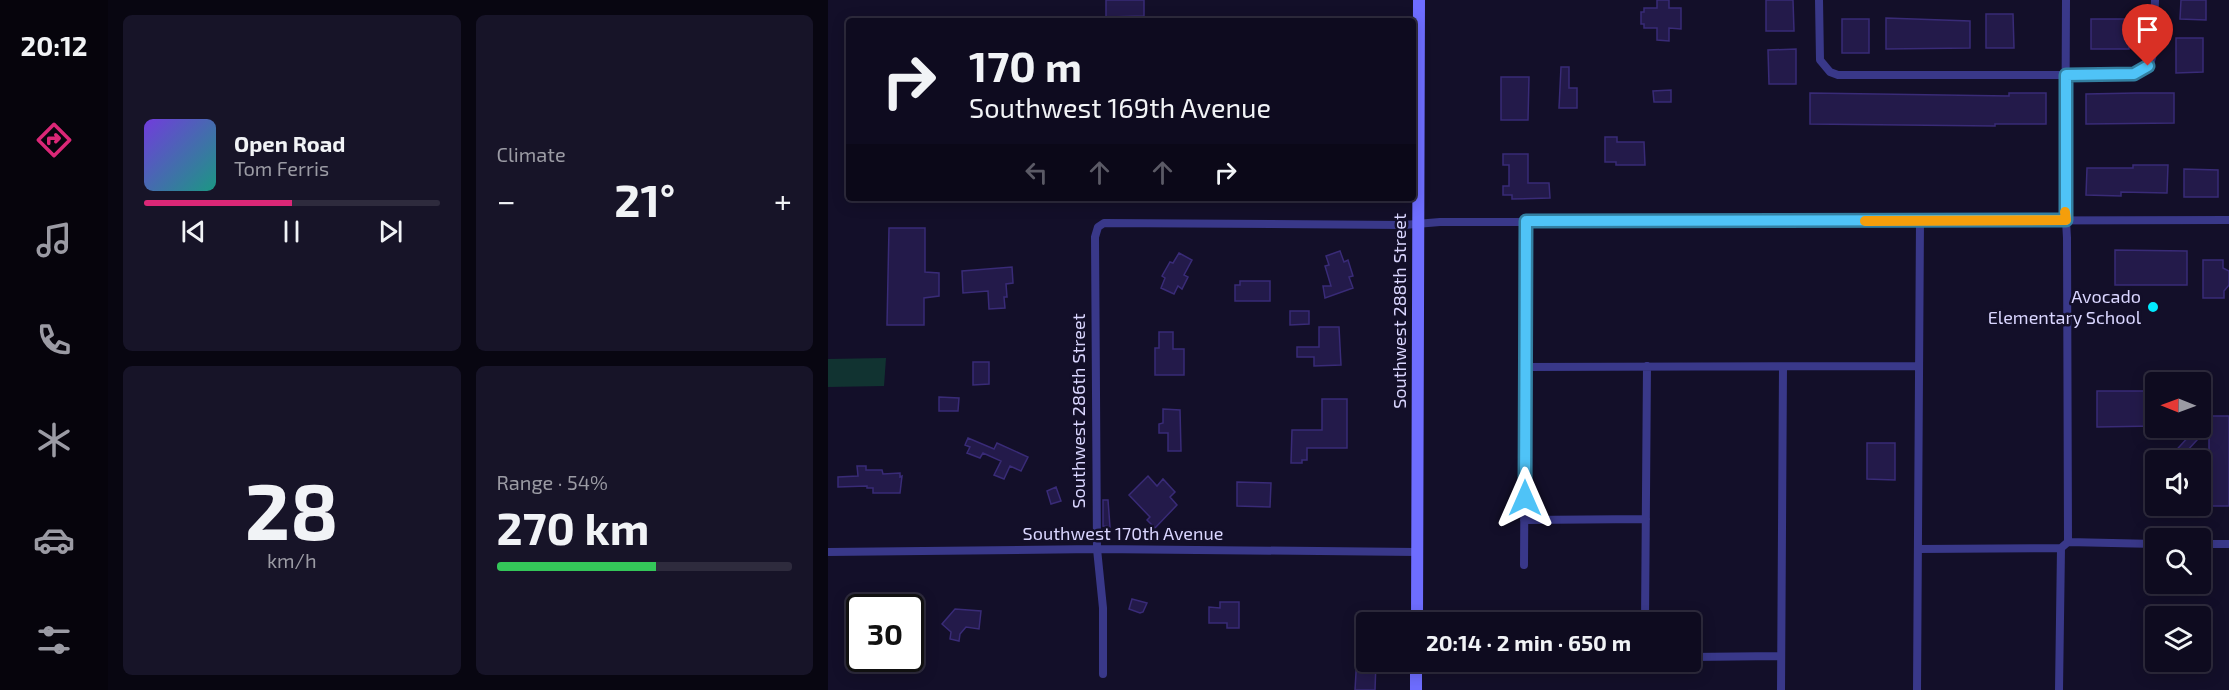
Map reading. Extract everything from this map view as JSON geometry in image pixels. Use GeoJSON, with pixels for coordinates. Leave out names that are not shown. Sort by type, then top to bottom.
{"type":"FeatureCollection","features":[{"type":"Feature","properties":{"kind":"street","name":"Southwest 288th Street"},"geometry":{"type":"LineString","coordinates":[[1417,612],[1419,0]]}},
{"type":"Feature","properties":{"kind":"street"},"geometry":{"type":"LineString","coordinates":[[1819,0],[1818,51],[1820,60],[1825,67],[1838,75],[2124,75],[2142,71],[2151,61],[2153,54],[2155,0]]}},
{"type":"Feature","properties":{"kind":"street"},"geometry":{"type":"LineString","coordinates":[[2059,690],[2064,545],[2066,0]]}},
{"type":"Feature","properties":{"kind":"street"},"geometry":{"type":"LineString","coordinates":[[1418,224],[1526,221],[2229,220]]}},
{"type":"Feature","properties":{"kind":"street"},"geometry":{"type":"LineString","coordinates":[[1524,565],[1526,221]]}},
{"type":"Feature","properties":{"kind":"street"},"geometry":{"type":"LineString","coordinates":[[1917,690],[1920,221]]}},
{"type":"Feature","properties":{"kind":"street","name":"Southwest 286th Street"},"geometry":{"type":"LineString","coordinates":[[1103,674],[1103,608],[1097,549],[1095,237],[1098,227],[1104,223],[1418,224]]}},
{"type":"Feature","properties":{"kind":"street"},"geometry":{"type":"LineString","coordinates":[[1645,612],[1647,366]]}},
{"type":"Feature","properties":{"kind":"street"},"geometry":{"type":"LineString","coordinates":[[1525,367],[1919,366]]}},
{"type":"Feature","properties":{"kind":"street"},"geometry":{"type":"LineString","coordinates":[[1781,690],[1783,367]]}},
{"type":"Feature","properties":{"kind":"street"},"geometry":{"type":"LineString","coordinates":[[1524,520],[1646,519]]}},
{"type":"Feature","properties":{"kind":"street"},"geometry":{"type":"LineString","coordinates":[[1918,549],[2145,543]]}},
{"type":"Feature","properties":{"kind":"street"},"geometry":{"type":"LineString","coordinates":[[2211,544],[2229,544]]}},
{"type":"Feature","properties":{"kind":"street","name":"Southwest 170th Avenue"},"geometry":{"type":"LineString","coordinates":[[828,552],[1097,549],[1417,552]]}},
{"type":"Feature","properties":{"kind":"street"},"geometry":{"type":"LineString","coordinates":[[1701,657],[1781,656]]}},
{"type":"Feature","properties":{"kind":"street"},"geometry":{"type":"LineString","coordinates":[[1416,672],[1416,690]]}},
{"type":"Feature","properties":{"kind":"green space"},"geometry":{"type":"Polygon","coordinates":[[[886,358],[884,386],[828,387],[828,359],[886,358]]]}},
{"type":"Feature","properties":{"kind":"building"},"geometry":{"type":"Polygon","coordinates":[[[1106,0],[1144,0],[1144,16],[1106,17],[1106,0]]]}},
{"type":"Feature","properties":{"kind":"building"},"geometry":{"type":"Polygon","coordinates":[[[1657,0],[1669,0],[1669,8],[1681,8],[1681,29],[1669,28],[1669,41],[1657,40],[1657,28],[1644,28],[1644,24],[1641,24],[1641,12],[1644,12],[1644,8],[1657,8],[1657,0]]]}},
{"type":"Feature","properties":{"kind":"building"},"geometry":{"type":"Polygon","coordinates":[[[1766,0],[1793,0],[1794,31],[1766,31],[1766,0]]]}},
{"type":"Feature","properties":{"kind":"building"},"geometry":{"type":"Polygon","coordinates":[[[2181,0],[2206,0],[2206,20],[2180,19],[2181,0]]]}},
{"type":"Feature","properties":{"kind":"building"},"geometry":{"type":"Polygon","coordinates":[[[1986,14],[2013,14],[2014,48],[1986,48],[1986,14]]]}},
{"type":"Feature","properties":{"kind":"building"},"geometry":{"type":"Polygon","coordinates":[[[1886,18],[1970,21],[1970,48],[1886,49],[1886,18]]]}},
{"type":"Feature","properties":{"kind":"building"},"geometry":{"type":"Polygon","coordinates":[[[1842,19],[1869,19],[1869,53],[1842,53],[1842,19]]]}},
{"type":"Feature","properties":{"kind":"building"},"geometry":{"type":"Polygon","coordinates":[[[2091,19],[2129,19],[2129,49],[2091,49],[2091,19]]]}},
{"type":"Feature","properties":{"kind":"building"},"geometry":{"type":"Polygon","coordinates":[[[2176,38],[2203,38],[2203,72],[2176,73],[2176,38]]]}},
{"type":"Feature","properties":{"kind":"building"},"geometry":{"type":"Polygon","coordinates":[[[1796,49],[1796,84],[1769,84],[1768,50],[1796,49]]]}},
{"type":"Feature","properties":{"kind":"building"},"geometry":{"type":"Polygon","coordinates":[[[1561,67],[1569,67],[1569,88],[1577,88],[1577,108],[1559,108],[1561,67]]]}},
{"type":"Feature","properties":{"kind":"building"},"geometry":{"type":"Polygon","coordinates":[[[1501,77],[1529,77],[1528,120],[1501,120],[1501,77]]]}},
{"type":"Feature","properties":{"kind":"building"},"geometry":{"type":"Polygon","coordinates":[[[1671,90],[1671,102],[1654,102],[1653,91],[1671,90]]]}},
{"type":"Feature","properties":{"kind":"building"},"geometry":{"type":"Polygon","coordinates":[[[1810,93],[2009,96],[2009,93],[2046,93],[2046,124],[1995,124],[1995,126],[1810,124],[1810,93]]]}},
{"type":"Feature","properties":{"kind":"building"},"geometry":{"type":"Polygon","coordinates":[[[2174,93],[2174,123],[2086,124],[2086,94],[2174,93]]]}},
{"type":"Feature","properties":{"kind":"building"},"geometry":{"type":"Polygon","coordinates":[[[1605,137],[1617,137],[1617,142],[1644,142],[1645,165],[1616,165],[1616,162],[1605,162],[1605,137]]]}},
{"type":"Feature","properties":{"kind":"building"},"geometry":{"type":"Polygon","coordinates":[[[1503,154],[1528,154],[1528,183],[1549,183],[1550,198],[1512,199],[1512,195],[1503,195],[1503,186],[1509,186],[1509,165],[1503,165],[1503,154]]]}},
{"type":"Feature","properties":{"kind":"building"},"geometry":{"type":"Polygon","coordinates":[[[2133,165],[2168,165],[2167,193],[2121,192],[2121,196],[2086,195],[2087,168],[2133,168],[2133,165]]]}},
{"type":"Feature","properties":{"kind":"building"},"geometry":{"type":"Polygon","coordinates":[[[2184,169],[2218,170],[2218,197],[2184,197],[2184,169]]]}},
{"type":"Feature","properties":{"kind":"building"},"geometry":{"type":"Polygon","coordinates":[[[889,228],[925,228],[925,272],[939,273],[939,296],[924,298],[924,325],[887,325],[889,228]]]}},
{"type":"Feature","properties":{"kind":"building"},"geometry":{"type":"Polygon","coordinates":[[[2115,250],[2187,251],[2187,285],[2115,285],[2115,250]]]}},
{"type":"Feature","properties":{"kind":"building"},"geometry":{"type":"Polygon","coordinates":[[[1340,251],[1344,262],[1348,260],[1353,276],[1349,277],[1353,288],[1325,298],[1323,286],[1331,286],[1325,266],[1329,265],[1326,256],[1340,251]]]}},
{"type":"Feature","properties":{"kind":"building"},"geometry":{"type":"Polygon","coordinates":[[[1179,253],[1192,260],[1184,275],[1188,277],[1182,289],[1178,286],[1174,294],[1161,288],[1165,278],[1162,276],[1170,262],[1173,263],[1179,253]]]}},
{"type":"Feature","properties":{"kind":"building"},"geometry":{"type":"Polygon","coordinates":[[[2203,260],[2223,260],[2223,268],[2229,271],[2229,285],[2224,291],[2224,298],[2203,298],[2203,260]]]}},
{"type":"Feature","properties":{"kind":"building"},"geometry":{"type":"Polygon","coordinates":[[[1012,267],[1013,283],[1006,284],[1005,308],[989,309],[988,291],[963,293],[962,271],[1012,267]]]}},
{"type":"Feature","properties":{"kind":"building"},"geometry":{"type":"Polygon","coordinates":[[[1240,281],[1270,281],[1270,301],[1235,301],[1235,285],[1240,285],[1240,281]]]}},
{"type":"Feature","properties":{"kind":"building"},"geometry":{"type":"Polygon","coordinates":[[[1290,311],[1309,311],[1309,324],[1290,325],[1290,311]]]}},
{"type":"Feature","properties":{"kind":"building"},"geometry":{"type":"Polygon","coordinates":[[[1319,327],[1339,327],[1341,365],[1314,366],[1314,357],[1297,357],[1297,347],[1319,347],[1319,327]]]}},
{"type":"Feature","properties":{"kind":"building"},"geometry":{"type":"Polygon","coordinates":[[[1159,332],[1173,332],[1173,349],[1184,349],[1184,375],[1155,375],[1155,348],[1159,348],[1159,332]]]}},
{"type":"Feature","properties":{"kind":"building"},"geometry":{"type":"Polygon","coordinates":[[[973,362],[989,362],[989,384],[973,385],[973,362]]]}},
{"type":"Feature","properties":{"kind":"building"},"geometry":{"type":"Polygon","coordinates":[[[2097,391],[2145,391],[2145,426],[2097,427],[2097,391]]]}},
{"type":"Feature","properties":{"kind":"building"},"geometry":{"type":"Polygon","coordinates":[[[939,397],[959,398],[958,411],[939,411],[939,397]]]}},
{"type":"Feature","properties":{"kind":"building"},"geometry":{"type":"Polygon","coordinates":[[[1322,399],[1347,399],[1347,448],[1307,448],[1307,460],[1302,460],[1302,463],[1291,463],[1292,430],[1322,430],[1322,399]]]}},
{"type":"Feature","properties":{"kind":"building"},"geometry":{"type":"Polygon","coordinates":[[[1163,409],[1180,410],[1181,451],[1168,451],[1168,433],[1159,433],[1159,424],[1163,423],[1163,409]]]}},
{"type":"Feature","properties":{"kind":"building"},"geometry":{"type":"Polygon","coordinates":[[[2211,416],[2229,416],[2229,506],[2211,506],[2211,450],[2209,450],[2211,416]]]}},
{"type":"Feature","properties":{"kind":"building"},"geometry":{"type":"Polygon","coordinates":[[[968,438],[994,449],[997,443],[1028,457],[1021,471],[1010,466],[1004,479],[994,475],[1001,461],[983,453],[980,458],[967,453],[970,447],[965,445],[968,438]]]}},
{"type":"Feature","properties":{"kind":"building"},"geometry":{"type":"Polygon","coordinates":[[[2187,438],[2197,440],[2188,450],[2176,450],[2187,438]]]}},
{"type":"Feature","properties":{"kind":"building"},"geometry":{"type":"Polygon","coordinates":[[[1867,443],[1895,443],[1895,480],[1867,479],[1867,443]]]}},
{"type":"Feature","properties":{"kind":"building"},"geometry":{"type":"Polygon","coordinates":[[[857,466],[866,466],[866,470],[882,470],[883,474],[900,473],[900,477],[902,476],[900,493],[873,493],[873,488],[867,488],[867,486],[838,487],[838,477],[858,476],[857,466]]]}},
{"type":"Feature","properties":{"kind":"building"},"geometry":{"type":"Polygon","coordinates":[[[1148,476],[1157,486],[1163,479],[1175,492],[1170,497],[1177,505],[1155,528],[1147,520],[1150,517],[1129,495],[1148,476]]]}},
{"type":"Feature","properties":{"kind":"building"},"geometry":{"type":"Polygon","coordinates":[[[1237,482],[1271,483],[1270,507],[1237,506],[1237,482]]]}},
{"type":"Feature","properties":{"kind":"building"},"geometry":{"type":"Polygon","coordinates":[[[1056,487],[1061,501],[1051,504],[1047,491],[1056,487]]]}},
{"type":"Feature","properties":{"kind":"building"},"geometry":{"type":"Polygon","coordinates":[[[1103,500],[1108,500],[1110,527],[1103,526],[1103,500]]]}},
{"type":"Feature","properties":{"kind":"building"},"geometry":{"type":"Polygon","coordinates":[[[1132,599],[1147,603],[1143,612],[1129,609],[1132,599]]]}},
{"type":"Feature","properties":{"kind":"building"},"geometry":{"type":"Polygon","coordinates":[[[1220,602],[1239,602],[1239,628],[1227,628],[1227,623],[1209,623],[1209,607],[1220,608],[1220,602]]]}},
{"type":"Feature","properties":{"kind":"building"},"geometry":{"type":"Polygon","coordinates":[[[955,609],[981,611],[979,629],[966,627],[960,634],[959,641],[950,639],[951,632],[942,624],[955,609]]]}},
{"type":"Feature","properties":{"kind":"building"},"geometry":{"type":"Polygon","coordinates":[[[1356,672],[1376,672],[1375,690],[1355,690],[1356,672]]]}},
{"type":"Feature","properties":{"kind":"slow traffic"},"geometry":{"type":"LineString","coordinates":[[1865,221],[2066,220],[2065,212]]}},
{"type":"Feature","properties":{"kind":"place","name":"Avocado Elementary School"},"geometry":{"type":"Point","coordinates":[2153,307]}},
{"type":"Feature","properties":{"kind":"route"},"geometry":{"type":"LineString","coordinates":[[1525,498],[1526,221],[2066,220],[2066,75],[2134,74],[2148,66]]}}]}
